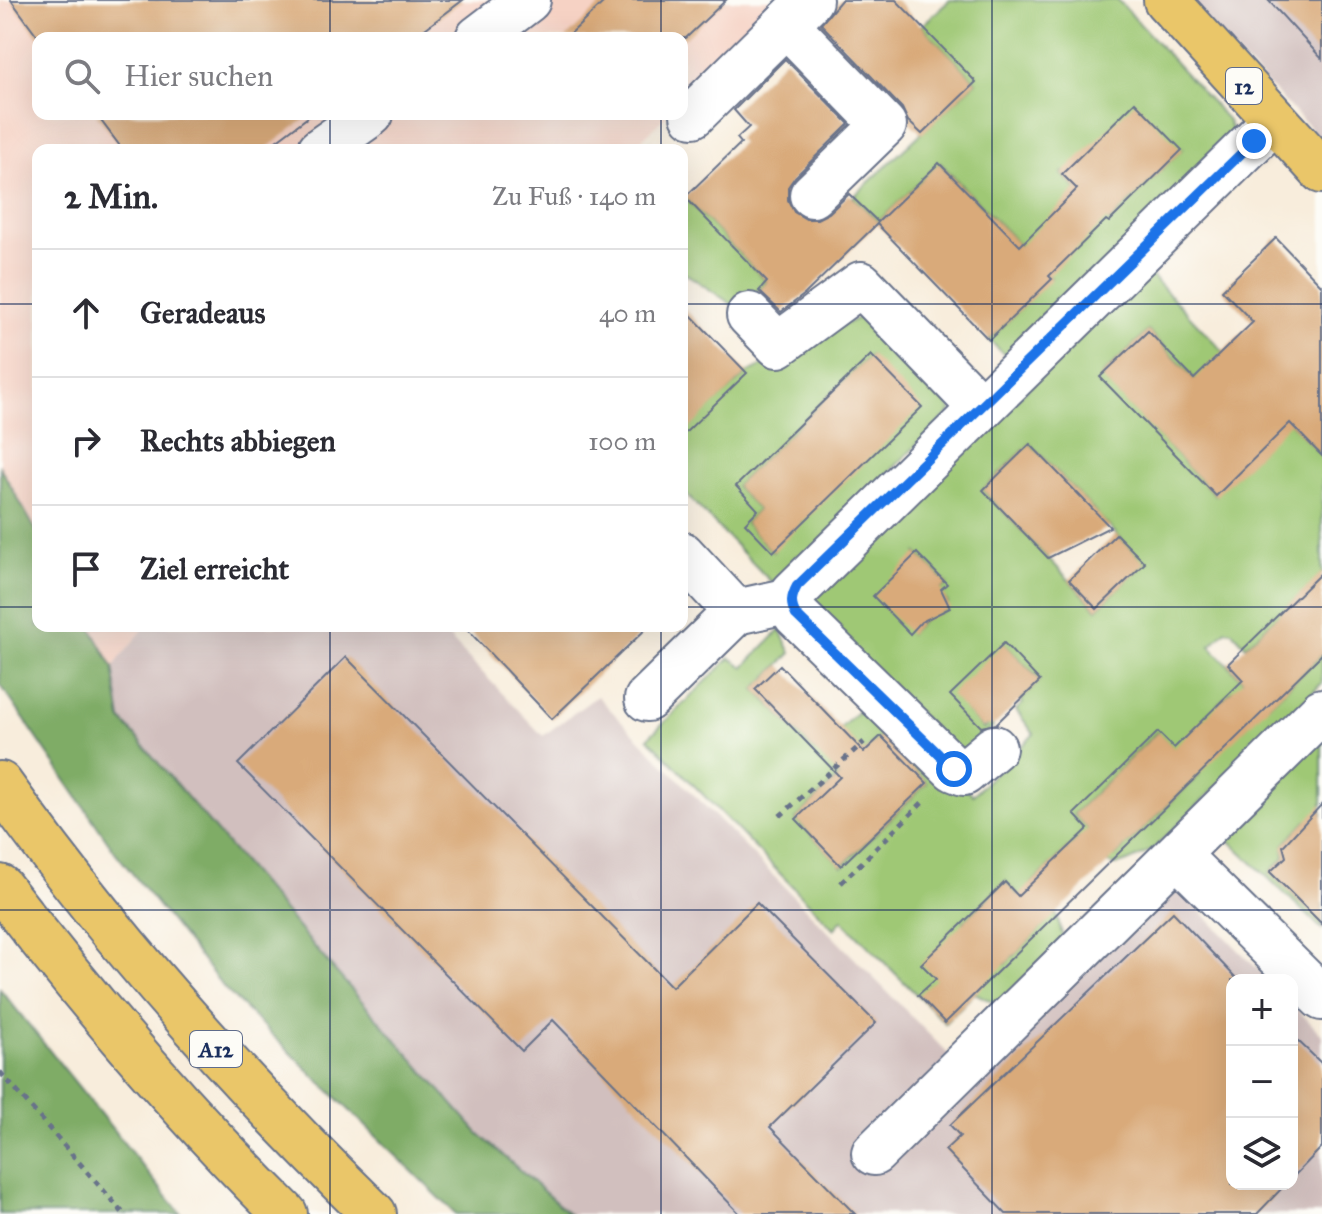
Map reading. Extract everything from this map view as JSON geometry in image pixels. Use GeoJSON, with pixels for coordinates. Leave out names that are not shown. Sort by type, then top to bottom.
{"type":"FeatureCollection","features":[{"type":"Feature","properties":{"kind":"main road","name":"12"},"geometry":{"type":"LineString","coordinates":[[1166,0],[1322,171]]}},
{"type":"Feature","properties":{"kind":"main road","name":"A12"},"geometry":{"type":"LineString","coordinates":[[0,784],[158,984],[251,1088],[374,1214]]}},
{"type":"Feature","properties":{"kind":"main road","name":"A12"},"geometry":{"type":"LineString","coordinates":[[0,887],[109,1021],[285,1214]]}},
{"type":"Feature","properties":{"kind":"lane"},"geometry":{"type":"LineString","coordinates":[[486,32],[528,0]]}},
{"type":"Feature","properties":{"kind":"lane"},"geometry":{"type":"LineString","coordinates":[[693,115],[798,12],[884,125],[812,195]]}},
{"type":"Feature","properties":{"kind":"lane"},"geometry":{"type":"LineString","coordinates":[[328,144],[362,120]]}},
{"type":"Feature","properties":{"kind":"lane"},"geometry":{"type":"LineString","coordinates":[[994,748],[964,773],[954,769],[796,615],[791,600],[797,586],[1275,120]]}},
{"type":"Feature","properties":{"kind":"lane"},"geometry":{"type":"LineString","coordinates":[[749,315],[778,345],[861,284],[981,408]]}},
{"type":"Feature","properties":{"kind":"lane"},"geometry":{"type":"LineString","coordinates":[[688,560],[736,612]]}},
{"type":"Feature","properties":{"kind":"lane"},"geometry":{"type":"LineString","coordinates":[[647,699],[736,612],[791,600]]}},
{"type":"Feature","properties":{"kind":"lane"},"geometry":{"type":"LineString","coordinates":[[874,1153],[1322,711]]}},
{"type":"Feature","properties":{"kind":"lane"},"geometry":{"type":"LineString","coordinates":[[1177,855],[1317,983]]}},
{"type":"Feature","properties":{"kind":"path"},"geometry":{"type":"LineString","coordinates":[[780,816],[875,732]]}},
{"type":"Feature","properties":{"kind":"path"},"geometry":{"type":"LineString","coordinates":[[841,883],[954,769]]}},
{"type":"Feature","properties":{"kind":"path"},"geometry":{"type":"LineString","coordinates":[[0,1072],[124,1214]]}},
{"type":"Feature","properties":{"kind":"shaded area"},"geometry":{"type":"Polygon","coordinates":[[[0,0],[788,0],[688,95],[688,32],[32,32],[32,120],[662,120],[637,144],[32,144],[32,523],[0,467],[0,0]]]}},
{"type":"Feature","properties":{"kind":"shaded area"},"geometry":{"type":"Polygon","coordinates":[[[1185,0],[1322,0],[1322,140],[1185,0]]]}},
{"type":"Feature","properties":{"kind":"shaded area"},"geometry":{"type":"Polygon","coordinates":[[[93,632],[141,632],[113,667],[93,632]]]}},
{"type":"Feature","properties":{"kind":"shaded area"},"geometry":{"type":"Polygon","coordinates":[[[141,632],[444,632],[543,736],[597,696],[962,1068],[1164,874],[1262,974],[1226,974],[1226,1190],[1298,1190],[1298,1010],[1322,1035],[1322,1214],[569,1214],[478,1133],[329,964],[121,719],[113,667],[141,632]]]}},
{"type":"Feature","properties":{"kind":"green space"},"geometry":{"type":"Polygon","coordinates":[[[950,0],[1118,0],[1227,119],[1234,134],[1009,359],[989,340],[1051,278],[940,163],[878,222],[853,197],[976,82],[921,26],[950,0]],[[1181,150],[1067,176],[1063,172],[1109,222],[1181,150]]]}},
{"type":"Feature","properties":{"kind":"green space"},"geometry":{"type":"Polygon","coordinates":[[[688,200],[767,282],[739,309],[688,275],[688,200]]]}},
{"type":"Feature","properties":{"kind":"green space"},"geometry":{"type":"Polygon","coordinates":[[[1148,272],[1322,456],[1322,574],[1246,646],[1232,631],[1226,630],[1210,646],[1268,706],[1322,654],[1322,683],[1152,850],[1119,865],[1112,865],[1079,838],[1030,885],[1056,913],[1066,948],[1004,1008],[975,993],[945,1023],[842,920],[834,929],[648,738],[730,658],[744,667],[780,630],[791,653],[755,689],[816,752],[873,697],[973,795],[1034,734],[1016,710],[1040,680],[1004,644],[955,698],[983,729],[990,723],[993,727],[961,756],[813,608],[813,597],[1148,272]],[[1148,331],[1101,376],[1215,495],[1262,449],[1148,331]],[[1030,444],[983,490],[1097,609],[1144,563],[1030,444]],[[917,553],[910,633],[933,611],[939,613],[946,610],[948,603],[939,591],[947,584],[917,553]],[[1232,691],[1218,704],[1243,730],[1256,716],[1232,691]],[[1157,732],[1074,814],[1115,856],[1199,775],[1157,732]],[[881,736],[796,819],[842,866],[927,783],[881,736]],[[1005,882],[964,922],[1005,964],[1046,923],[1005,882]]]}},
{"type":"Feature","properties":{"kind":"green space"},"geometry":{"type":"Polygon","coordinates":[[[866,314],[952,410],[775,586],[688,496],[688,427],[747,373],[866,314]],[[871,355],[736,486],[758,510],[745,523],[773,552],[871,355]]]}},
{"type":"Feature","properties":{"kind":"green space"},"geometry":{"type":"Polygon","coordinates":[[[0,467],[32,523],[32,632],[93,632],[113,667],[121,719],[329,964],[478,1133],[569,1214],[456,1214],[225,989],[115,852],[0,684],[0,467]]]}},
{"type":"Feature","properties":{"kind":"green space"},"geometry":{"type":"Polygon","coordinates":[[[1322,729],[1322,816],[1306,821],[1284,845],[1285,857],[1270,872],[1312,914],[1322,905],[1322,929],[1218,830],[1322,729]]]}},
{"type":"Feature","properties":{"kind":"green space"},"geometry":{"type":"Polygon","coordinates":[[[0,989],[181,1214],[0,1214],[0,989]]]}},
{"type":"Feature","properties":{"kind":"building"},"geometry":{"type":"Polygon","coordinates":[[[11,0],[463,0],[421,32],[35,32],[11,0]]]}},
{"type":"Feature","properties":{"kind":"building"},"geometry":{"type":"Polygon","coordinates":[[[606,0],[726,0],[688,36],[688,32],[572,32],[606,0]]]}},
{"type":"Feature","properties":{"kind":"building"},"geometry":{"type":"Polygon","coordinates":[[[841,0],[896,0],[976,82],[922,134],[908,121],[902,108],[821,24],[841,0]]]}},
{"type":"Feature","properties":{"kind":"building"},"geometry":{"type":"Polygon","coordinates":[[[1268,0],[1322,0],[1322,59],[1268,0]]]}},
{"type":"Feature","properties":{"kind":"building"},"geometry":{"type":"Polygon","coordinates":[[[785,59],[849,124],[788,187],[788,200],[794,212],[806,219],[817,219],[829,213],[849,194],[878,222],[939,163],[1020,246],[1077,189],[1062,174],[1135,102],[1182,150],[1049,276],[1052,279],[989,340],[877,224],[805,294],[781,312],[759,291],[767,282],[688,200],[688,194],[741,143],[737,138],[749,127],[734,110],[785,59]]]}},
{"type":"Feature","properties":{"kind":"building"},"geometry":{"type":"Polygon","coordinates":[[[100,120],[304,120],[272,144],[118,144],[100,120]]]}},
{"type":"Feature","properties":{"kind":"building"},"geometry":{"type":"Polygon","coordinates":[[[1276,238],[1322,286],[1322,456],[1290,423],[1216,496],[1100,377],[1148,331],[1194,379],[1253,322],[1222,290],[1276,238]]]}},
{"type":"Feature","properties":{"kind":"building"},"geometry":{"type":"Polygon","coordinates":[[[688,312],[747,373],[688,430],[688,312]]]}},
{"type":"Feature","properties":{"kind":"building"},"geometry":{"type":"Polygon","coordinates":[[[871,355],[922,407],[773,552],[745,523],[758,510],[736,486],[871,355]]]}},
{"type":"Feature","properties":{"kind":"building"},"geometry":{"type":"Polygon","coordinates":[[[1030,444],[1110,527],[1048,558],[983,490],[1030,444]]]}},
{"type":"Feature","properties":{"kind":"building"},"geometry":{"type":"Polygon","coordinates":[[[1116,534],[1145,563],[1097,609],[1069,580],[1116,534]]]}},
{"type":"Feature","properties":{"kind":"building"},"geometry":{"type":"Polygon","coordinates":[[[917,553],[947,584],[941,589],[950,608],[921,622],[910,634],[873,596],[917,553]]]}},
{"type":"Feature","properties":{"kind":"building"},"geometry":{"type":"Polygon","coordinates":[[[1322,572],[1322,654],[945,1023],[918,995],[936,979],[921,964],[1005,882],[1018,896],[1088,829],[1074,814],[1158,732],[1174,748],[1243,680],[1228,664],[1322,572]]]}},
{"type":"Feature","properties":{"kind":"building"},"geometry":{"type":"Polygon","coordinates":[[[470,632],[643,632],[552,719],[470,632]]]}},
{"type":"Feature","properties":{"kind":"building"},"geometry":{"type":"Polygon","coordinates":[[[1004,643],[1040,681],[996,724],[981,727],[950,695],[1004,643]]]}},
{"type":"Feature","properties":{"kind":"building"},"geometry":{"type":"Polygon","coordinates":[[[346,657],[672,987],[757,903],[876,1023],[770,1127],[855,1214],[740,1214],[553,1020],[522,1051],[238,764],[346,657]]]}},
{"type":"Feature","properties":{"kind":"building"},"geometry":{"type":"Polygon","coordinates":[[[780,665],[864,752],[881,736],[927,783],[841,866],[796,819],[840,777],[755,689],[780,665]]]}},
{"type":"Feature","properties":{"kind":"building"},"geometry":{"type":"Polygon","coordinates":[[[1322,804],[1322,924],[1270,872],[1286,857],[1283,846],[1322,804]]]}},
{"type":"Feature","properties":{"kind":"building"},"geometry":{"type":"Polygon","coordinates":[[[1173,912],[1232,974],[1226,974],[1226,1190],[1280,1190],[1257,1214],[1006,1214],[945,1150],[960,1136],[950,1125],[1173,912]]]}},
{"type":"Feature","properties":{"kind":"building"},"geometry":{"type":"Polygon","coordinates":[[[1298,1041],[1322,1064],[1322,1147],[1298,1172],[1298,1041]]]}},
{"type":"Feature","properties":{"kind":"route"},"geometry":{"type":"LineString","coordinates":[[954,769],[796,615],[792,608],[793,593],[1254,141]]}}]}
